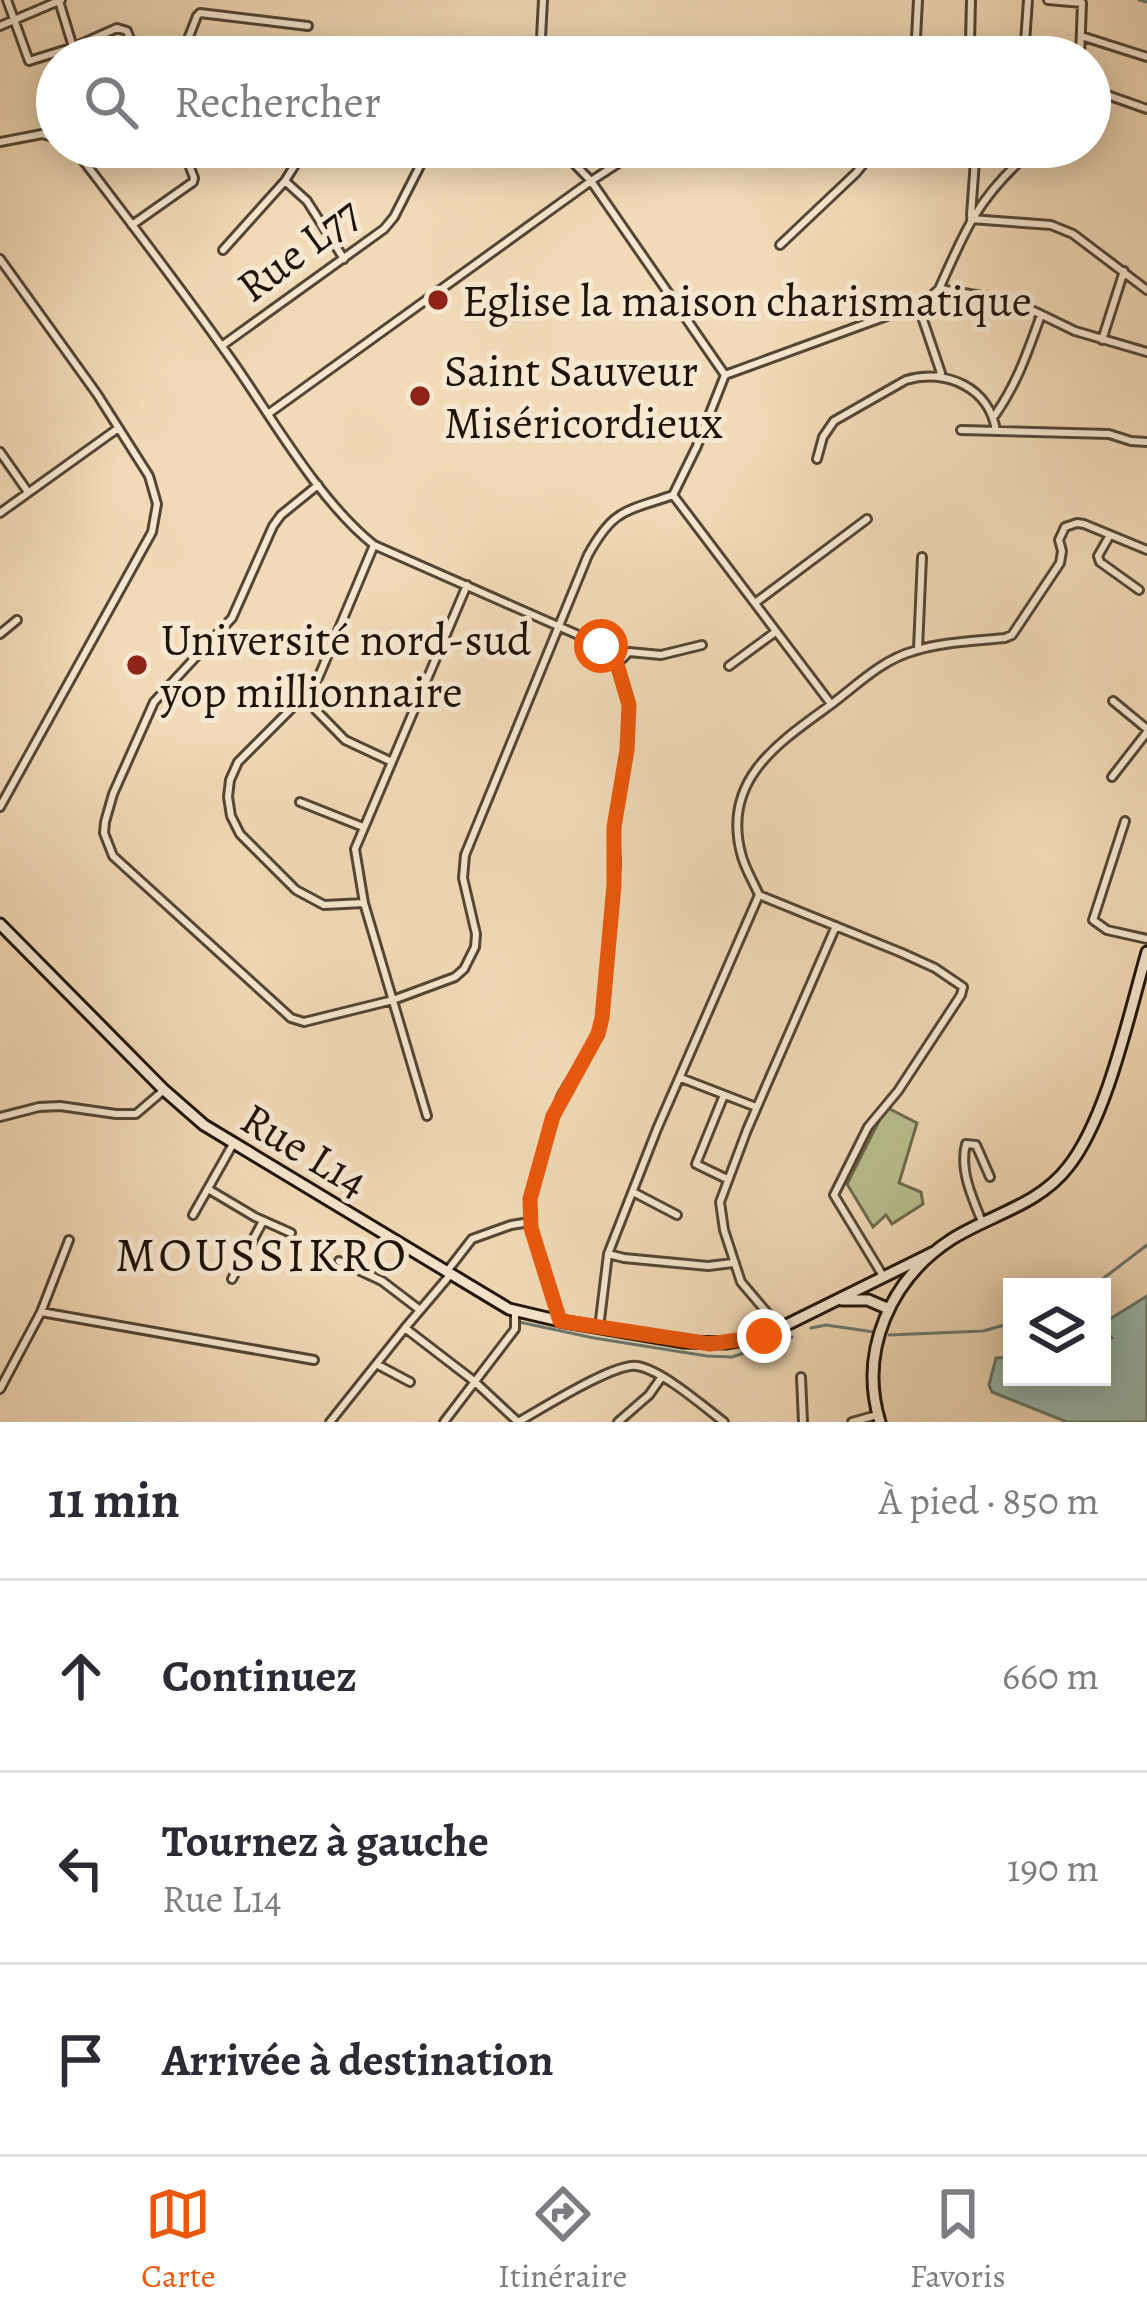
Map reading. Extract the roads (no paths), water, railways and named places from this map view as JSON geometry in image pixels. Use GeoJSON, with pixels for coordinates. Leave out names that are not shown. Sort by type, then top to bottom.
{"type":"FeatureCollection","features":[{"type":"Feature","properties":{"kind":"street"},"geometry":{"type":"LineString","coordinates":[[7,0],[29,61],[36,60]]}},
{"type":"Feature","properties":{"kind":"street"},"geometry":{"type":"LineString","coordinates":[[0,26],[60,0],[70,36]]}},
{"type":"Feature","properties":{"kind":"street"},"geometry":{"type":"LineString","coordinates":[[541,36],[543,0]]}},
{"type":"Feature","properties":{"kind":"street"},"geometry":{"type":"LineString","coordinates":[[916,36],[918,0]]}},
{"type":"Feature","properties":{"kind":"street"},"geometry":{"type":"LineString","coordinates":[[970,36],[971,0]]}},
{"type":"Feature","properties":{"kind":"street"},"geometry":{"type":"LineString","coordinates":[[1025,36],[1028,0]]}},
{"type":"Feature","properties":{"kind":"street"},"geometry":{"type":"LineString","coordinates":[[1048,0],[1082,3],[1081,36]]}},
{"type":"Feature","properties":{"kind":"street"},"geometry":{"type":"LineString","coordinates":[[188,36],[200,14],[308,26]]}},
{"type":"Feature","properties":{"kind":"street"},"geometry":{"type":"LineString","coordinates":[[103,36],[117,28],[123,28],[127,36]]}},
{"type":"Feature","properties":{"kind":"street"},"geometry":{"type":"LineString","coordinates":[[1111,46],[1147,58]]}},
{"type":"Feature","properties":{"kind":"street"},"geometry":{"type":"LineString","coordinates":[[1111,96],[1147,109]]}},
{"type":"Feature","properties":{"kind":"street"},"geometry":{"type":"LineString","coordinates":[[0,142],[36,135]]}},
{"type":"Feature","properties":{"kind":"street"},"geometry":{"type":"LineString","coordinates":[[89,168],[354,529],[374,545],[559,624],[601,646],[617,664],[629,705],[629,726],[614,827],[614,885],[602,1018],[553,1116],[530,1199],[530,1222],[560,1321]]}},
{"type":"Feature","properties":{"kind":"street"},"geometry":{"type":"LineString","coordinates":[[132,225],[193,182],[190,168]]}},
{"type":"Feature","properties":{"kind":"street"},"geometry":{"type":"LineString","coordinates":[[223,250],[293,168]]}},
{"type":"Feature","properties":{"kind":"street","name":"Rue L77"},"geometry":{"type":"LineString","coordinates":[[221,346],[389,224],[419,168]]}},
{"type":"Feature","properties":{"kind":"street"},"geometry":{"type":"LineString","coordinates":[[578,168],[725,375]]}},
{"type":"Feature","properties":{"kind":"street"},"geometry":{"type":"LineString","coordinates":[[268,414],[611,168]]}},
{"type":"Feature","properties":{"kind":"street"},"geometry":{"type":"LineString","coordinates":[[780,245],[860,168]]}},
{"type":"Feature","properties":{"kind":"street"},"geometry":{"type":"LineString","coordinates":[[970,219],[974,168]]}},
{"type":"Feature","properties":{"kind":"street"},"geometry":{"type":"LineString","coordinates":[[319,485],[281,515],[227,625],[154,702],[113,794],[104,833],[113,856],[291,1018],[304,1022],[394,1000],[455,977],[470,959],[476,934],[463,878],[465,855],[588,555],[603,528],[622,513],[673,495],[725,375],[933,296],[970,219],[989,190],[1013,168]]}},
{"type":"Feature","properties":{"kind":"street"},"geometry":{"type":"LineString","coordinates":[[285,181],[307,200],[344,259]]}},
{"type":"Feature","properties":{"kind":"street"},"geometry":{"type":"LineString","coordinates":[[970,219],[1051,225],[1072,234],[1147,290]]}},
{"type":"Feature","properties":{"kind":"street"},"geometry":{"type":"LineString","coordinates":[[0,259],[97,394],[149,476],[157,504],[152,532],[0,807]]}},
{"type":"Feature","properties":{"kind":"street"},"geometry":{"type":"LineString","coordinates":[[1102,340],[1124,271]]}},
{"type":"Feature","properties":{"kind":"street"},"geometry":{"type":"LineString","coordinates":[[939,289],[1013,301],[1102,340],[1147,352]]}},
{"type":"Feature","properties":{"kind":"street"},"geometry":{"type":"LineString","coordinates":[[918,304],[939,375]]}},
{"type":"Feature","properties":{"kind":"street"},"geometry":{"type":"LineString","coordinates":[[994,416],[1020,373],[1041,315]]}},
{"type":"Feature","properties":{"kind":"street"},"geometry":{"type":"LineString","coordinates":[[817,459],[828,429],[842,416],[906,380],[939,375],[968,386],[994,416],[996,431]]}},
{"type":"Feature","properties":{"kind":"street"},"geometry":{"type":"LineString","coordinates":[[0,513],[117,429]]}},
{"type":"Feature","properties":{"kind":"street"},"geometry":{"type":"LineString","coordinates":[[962,430],[1109,434],[1147,442]]}},
{"type":"Feature","properties":{"kind":"street"},"geometry":{"type":"LineString","coordinates":[[0,452],[28,492]]}},
{"type":"Feature","properties":{"kind":"street"},"geometry":{"type":"LineString","coordinates":[[673,495],[831,704]]}},
{"type":"Feature","properties":{"kind":"street"},"geometry":{"type":"LineString","coordinates":[[754,603],[867,519]]}},
{"type":"Feature","properties":{"kind":"street"},"geometry":{"type":"LineString","coordinates":[[883,1276],[834,1195],[868,1127],[898,1091],[962,987],[923,962],[759,895],[737,832],[746,789],[765,755],[878,668],[919,649],[1012,635],[1060,563],[1059,540],[1065,527],[1077,523],[1147,550]]}},
{"type":"Feature","properties":{"kind":"street"},"geometry":{"type":"LineString","coordinates":[[1110,535],[1100,562],[1139,590]]}},
{"type":"Feature","properties":{"kind":"street"},"geometry":{"type":"LineString","coordinates":[[364,903],[324,904],[296,890],[240,834],[228,797],[238,762],[303,697],[323,668],[374,545]]}},
{"type":"Feature","properties":{"kind":"street"},"geometry":{"type":"LineString","coordinates":[[919,649],[922,556]]}},
{"type":"Feature","properties":{"kind":"street"},"geometry":{"type":"LineString","coordinates":[[427,1116],[364,903],[355,849],[467,585]]}},
{"type":"Feature","properties":{"kind":"street"},"geometry":{"type":"LineString","coordinates":[[0,634],[17,620]]}},
{"type":"Feature","properties":{"kind":"street"},"geometry":{"type":"LineString","coordinates":[[729,666],[776,632]]}},
{"type":"Feature","properties":{"kind":"street"},"geometry":{"type":"LineString","coordinates":[[617,664],[629,652],[661,655],[702,645]]}},
{"type":"Feature","properties":{"kind":"street"},"geometry":{"type":"LineString","coordinates":[[303,697],[345,740],[392,761]]}},
{"type":"Feature","properties":{"kind":"street"},"geometry":{"type":"LineString","coordinates":[[1112,777],[1147,730],[1113,701]]}},
{"type":"Feature","properties":{"kind":"street"},"geometry":{"type":"LineString","coordinates":[[300,802],[363,827]]}},
{"type":"Feature","properties":{"kind":"street"},"geometry":{"type":"LineString","coordinates":[[1125,821],[1093,920],[1107,930],[1147,938]]}},
{"type":"Feature","properties":{"kind":"street"},"geometry":{"type":"LineString","coordinates":[[599,1328],[608,1254],[759,895]]}},
{"type":"Feature","properties":{"kind":"street","name":"Rue L14"},"geometry":{"type":"LineString","coordinates":[[0,923],[204,1125],[515,1311],[710,1344],[758,1338],[934,1252]]}},
{"type":"Feature","properties":{"kind":"street"},"geometry":{"type":"LineString","coordinates":[[781,1328],[746,1291],[733,1264],[721,1210],[757,1107],[836,926]]}},
{"type":"Feature","properties":{"kind":"street"},"geometry":{"type":"LineString","coordinates":[[852,1422],[879,1418],[874,1358],[889,1309],[911,1273],[954,1238],[1042,1191],[1078,1154],[1100,1105],[1147,952]]}},
{"type":"Feature","properties":{"kind":"street"},"geometry":{"type":"LineString","coordinates":[[681,1078],[757,1107]]}},
{"type":"Feature","properties":{"kind":"street"},"geometry":{"type":"LineString","coordinates":[[0,1117],[60,1106],[136,1114],[164,1090]]}},
{"type":"Feature","properties":{"kind":"street"},"geometry":{"type":"LineString","coordinates":[[724,1095],[696,1164],[728,1180]]}},
{"type":"Feature","properties":{"kind":"street"},"geometry":{"type":"LineString","coordinates":[[193,1215],[233,1144]]}},
{"type":"Feature","properties":{"kind":"street"},"geometry":{"type":"LineString","coordinates":[[983,1224],[965,1172],[966,1144],[976,1145],[990,1177]]}},
{"type":"Feature","properties":{"kind":"street"},"geometry":{"type":"LineString","coordinates":[[208,1189],[291,1233]]}},
{"type":"Feature","properties":{"kind":"street"},"geometry":{"type":"LineString","coordinates":[[632,1192],[677,1215]]}},
{"type":"Feature","properties":{"kind":"street"},"geometry":{"type":"LineString","coordinates":[[232,1279],[263,1221]]}},
{"type":"Feature","properties":{"kind":"street"},"geometry":{"type":"LineString","coordinates":[[331,1422],[472,1239],[530,1222]]}},
{"type":"Feature","properties":{"kind":"street"},"geometry":{"type":"LineString","coordinates":[[0,1389],[41,1312],[69,1240]]}},
{"type":"Feature","properties":{"kind":"street"},"geometry":{"type":"LineString","coordinates":[[608,1254],[708,1266],[733,1264]]}},
{"type":"Feature","properties":{"kind":"street"},"geometry":{"type":"LineString","coordinates":[[339,1261],[382,1281],[420,1310]]}},
{"type":"Feature","properties":{"kind":"street"},"geometry":{"type":"LineString","coordinates":[[865,1286],[896,1295]]}},
{"type":"Feature","properties":{"kind":"street"},"geometry":{"type":"LineString","coordinates":[[842,1300],[868,1300],[889,1309]]}},
{"type":"Feature","properties":{"kind":"street"},"geometry":{"type":"LineString","coordinates":[[444,1422],[515,1329],[515,1311]]}},
{"type":"Feature","properties":{"kind":"street"},"geometry":{"type":"LineString","coordinates":[[41,1312],[314,1360]]}},
{"type":"Feature","properties":{"kind":"street"},"geometry":{"type":"LineString","coordinates":[[406,1328],[518,1422],[626,1366],[662,1378],[724,1422]]}},
{"type":"Feature","properties":{"kind":"street"},"geometry":{"type":"LineString","coordinates":[[378,1364],[410,1382]]}},
{"type":"Feature","properties":{"kind":"street"},"geometry":{"type":"LineString","coordinates":[[801,1377],[803,1422]]}},
{"type":"Feature","properties":{"kind":"street"},"geometry":{"type":"LineString","coordinates":[[617,1422],[662,1378]]}},
{"type":"Feature","properties":{"kind":"waterway"},"geometry":{"type":"LineString","coordinates":[[1139,0],[1147,2]]}},
{"type":"Feature","properties":{"kind":"waterway"},"geometry":{"type":"LineString","coordinates":[[1104,1278],[1147,1245]]}},
{"type":"Feature","properties":{"kind":"waterway"},"geometry":{"type":"LineString","coordinates":[[519,1322],[707,1356],[732,1357],[792,1337]]}},
{"type":"Feature","properties":{"kind":"waterway"},"geometry":{"type":"LineString","coordinates":[[811,1328],[826,1325],[874,1332]]}},
{"type":"Feature","properties":{"kind":"waterway"},"geometry":{"type":"LineString","coordinates":[[889,1335],[983,1331],[1003,1325]]}},
{"type":"Feature","properties":{"kind":"place","name":"Eglise la maison charismatique"},"geometry":{"type":"Point","coordinates":[438,300]}},
{"type":"Feature","properties":{"kind":"place","name":"Saint Sauveur Miséricordieux"},"geometry":{"type":"Point","coordinates":[420,396]}},
{"type":"Feature","properties":{"kind":"place","name":"Université nord-sud yop millionnaire"},"geometry":{"type":"Point","coordinates":[137,665]}},
{"type":"Feature","properties":{"kind":"district","name":"MOUSSIKRO"},"geometry":{"type":"Point","coordinates":[262,1254]}}]}
